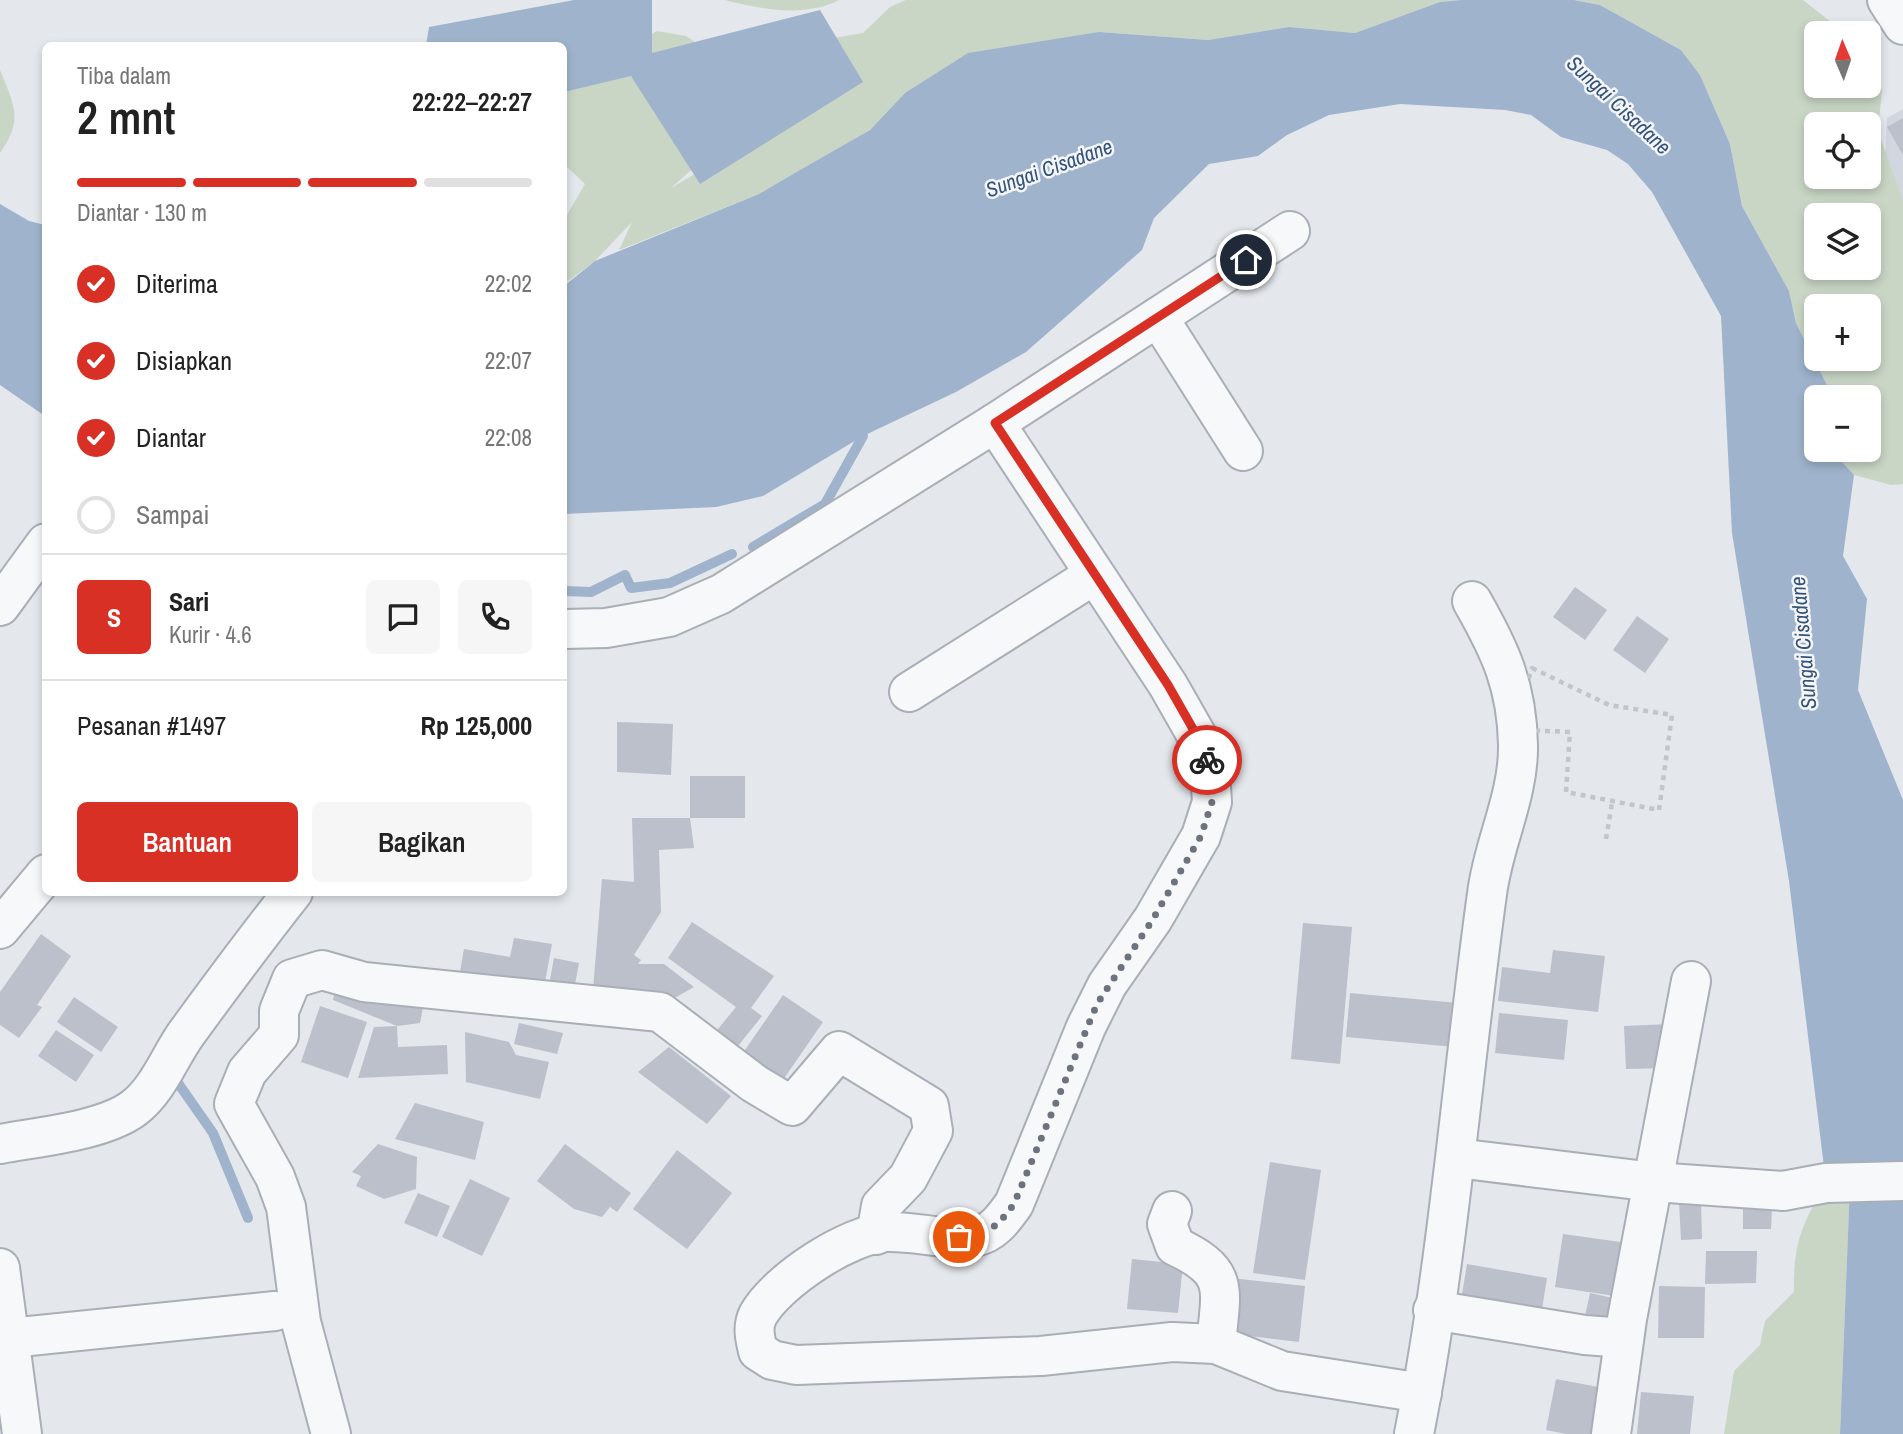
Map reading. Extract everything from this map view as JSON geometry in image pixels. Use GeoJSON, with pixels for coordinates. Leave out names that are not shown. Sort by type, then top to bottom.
{"type":"FeatureCollection","features":[{"type":"Feature","properties":{"kind":"street"},"geometry":{"type":"LineString","coordinates":[[1887,0],[1903,25]]}},
{"type":"Feature","properties":{"kind":"street"},"geometry":{"type":"LineString","coordinates":[[567,629],[606,628],[668,617],[721,594],[995,423],[1290,231]]}},
{"type":"Feature","properties":{"kind":"street"},"geometry":{"type":"LineString","coordinates":[[1158,317],[1242,451]]}},
{"type":"Feature","properties":{"kind":"street"},"geometry":{"type":"LineString","coordinates":[[995,423],[1168,685],[1201,743],[1210,771],[1212,802],[1201,836],[1153,919],[1097,1004],[1014,1204],[1000,1223],[974,1237],[886,1232],[853,1242],[801,1271],[768,1301],[757,1316],[753,1332],[758,1351],[772,1360],[796,1365],[1041,1356],[1172,1342],[1216,1344],[1282,1371],[1422,1393]]}},
{"type":"Feature","properties":{"kind":"street"},"geometry":{"type":"LineString","coordinates":[[3,599],[42,548]]}},
{"type":"Feature","properties":{"kind":"street"},"geometry":{"type":"LineString","coordinates":[[909,692],[1094,575]]}},
{"type":"Feature","properties":{"kind":"street"},"geometry":{"type":"LineString","coordinates":[[1414,1434],[1456,1158],[1487,891],[1511,794],[1518,744],[1506,665],[1472,601]]}},
{"type":"Feature","properties":{"kind":"street"},"geometry":{"type":"LineString","coordinates":[[0,929],[42,879]]}},
{"type":"Feature","properties":{"kind":"street"},"geometry":{"type":"LineString","coordinates":[[0,1144],[106,1121],[133,1109],[152,1089],[185,1036],[290,896]]}},
{"type":"Feature","properties":{"kind":"street"},"geometry":{"type":"LineString","coordinates":[[331,1434],[301,1322],[286,1207],[275,1177],[234,1104],[247,1072],[279,1035],[279,1011],[292,979],[322,970],[364,982],[660,1013],[755,1084],[792,1106],[839,1051],[929,1106],[933,1131],[908,1178],[881,1206],[876,1234]]}},
{"type":"Feature","properties":{"kind":"street"},"geometry":{"type":"LineString","coordinates":[[1611,1434],[1624,1338],[1691,981]]}},
{"type":"Feature","properties":{"kind":"street"},"geometry":{"type":"LineString","coordinates":[[1456,1158],[1654,1182],[1783,1191],[1826,1183],[1903,1181]]}},
{"type":"Feature","properties":{"kind":"street"},"geometry":{"type":"LineString","coordinates":[[1172,1211],[1167,1224],[1175,1245],[1201,1258],[1215,1272],[1220,1293],[1216,1344]]}},
{"type":"Feature","properties":{"kind":"street"},"geometry":{"type":"LineString","coordinates":[[0,1268],[23,1434]]}},
{"type":"Feature","properties":{"kind":"street"},"geometry":{"type":"LineString","coordinates":[[1433,1310],[1585,1335],[1624,1338]]}},
{"type":"Feature","properties":{"kind":"street"},"geometry":{"type":"LineString","coordinates":[[5,1317],[275,1311]]}},
{"type":"Feature","properties":{"kind":"path"},"geometry":{"type":"LineString","coordinates":[[1532,668],[1609,705],[1672,715],[1659,810],[1612,803],[1566,792],[1570,732],[1524,730],[1518,712],[1532,668]]}},
{"type":"Feature","properties":{"kind":"path"},"geometry":{"type":"LineString","coordinates":[[1606,839],[1612,803]]}},
{"type":"Feature","properties":{"kind":"shaded area"},"geometry":{"type":"Polygon","coordinates":[[[1903,109],[1903,218],[1884,186],[1887,118],[1903,109]]]}},
{"type":"Feature","properties":{"kind":"green space"},"geometry":{"type":"Polygon","coordinates":[[[724,0],[839,0],[811,9],[782,10],[724,0]]]}},
{"type":"Feature","properties":{"kind":"green space"},"geometry":{"type":"Polygon","coordinates":[[[906,0],[1461,0],[1440,2],[1355,33],[1289,27],[1208,40],[1099,32],[905,93],[870,130],[759,194],[619,250],[632,222],[595,261],[567,282],[567,215],[585,184],[567,167],[567,74],[585,74],[657,31],[686,36],[712,54],[706,157],[671,188],[715,162],[822,40],[863,33],[890,7],[906,0]]]}},
{"type":"Feature","properties":{"kind":"green space"},"geometry":{"type":"Polygon","coordinates":[[[1574,0],[1803,0],[1830,21],[1804,21],[1804,98],[1881,98],[1881,88],[1882,91],[1880,112],[1804,112],[1804,189],[1881,189],[1881,139],[1903,201],[1903,484],[1891,485],[1854,475],[1842,462],[1881,462],[1881,385],[1827,385],[1820,371],[1881,371],[1881,294],[1804,294],[1804,339],[1796,323],[1789,291],[1742,206],[1730,144],[1700,75],[1681,50],[1600,5],[1574,0]]]}},
{"type":"Feature","properties":{"kind":"green space"},"geometry":{"type":"Polygon","coordinates":[[[0,70],[12,103],[14,121],[12,131],[0,153],[0,70]]]}},
{"type":"Feature","properties":{"kind":"green space"},"geometry":{"type":"Polygon","coordinates":[[[1826,1183],[1850,1183],[1840,1434],[1724,1434],[1734,1371],[1760,1345],[1765,1321],[1794,1292],[1797,1247],[1811,1211],[1826,1183]]]}},
{"type":"Feature","properties":{"kind":"water"},"geometry":{"type":"Polygon","coordinates":[[[574,0],[652,0],[652,53],[820,10],[863,82],[700,184],[631,76],[567,91],[567,42],[426,42],[429,27],[574,0]]]}},
{"type":"Feature","properties":{"kind":"water"},"geometry":{"type":"Polygon","coordinates":[[[1574,0],[1600,5],[1681,50],[1700,75],[1730,144],[1742,206],[1789,291],[1796,323],[1804,339],[1804,371],[1820,371],[1827,385],[1804,385],[1804,462],[1842,462],[1854,475],[1843,556],[1867,599],[1858,690],[1903,800],[1903,1434],[1840,1434],[1850,1183],[1826,1183],[1789,881],[1732,533],[1721,316],[1652,192],[1628,164],[1607,150],[1561,137],[1531,115],[1505,110],[1400,104],[1329,115],[1287,135],[1258,156],[1209,164],[1154,218],[1142,250],[1026,352],[956,392],[863,436],[763,496],[716,507],[567,514],[567,284],[595,261],[759,194],[870,130],[905,93],[968,53],[1099,32],[1208,40],[1289,27],[1355,33],[1440,2],[1574,0]]]}},
{"type":"Feature","properties":{"kind":"water"},"geometry":{"type":"Polygon","coordinates":[[[0,204],[29,221],[42,224],[42,414],[0,385],[0,204]]]}},
{"type":"Feature","properties":{"kind":"building"},"geometry":{"type":"Polygon","coordinates":[[[1903,118],[1903,155],[1887,127],[1903,118]]]}},
{"type":"Feature","properties":{"kind":"building"},"geometry":{"type":"Polygon","coordinates":[[[1575,587],[1607,610],[1585,640],[1553,617],[1575,587]]]}},
{"type":"Feature","properties":{"kind":"building"},"geometry":{"type":"Polygon","coordinates":[[[1637,616],[1669,639],[1645,673],[1613,650],[1637,616]]]}},
{"type":"Feature","properties":{"kind":"building"},"geometry":{"type":"Polygon","coordinates":[[[617,722],[673,724],[671,775],[617,772],[617,722]]]}},
{"type":"Feature","properties":{"kind":"building"},"geometry":{"type":"Polygon","coordinates":[[[690,776],[745,776],[745,818],[690,818],[690,776]]]}},
{"type":"Feature","properties":{"kind":"building"},"geometry":{"type":"Polygon","coordinates":[[[632,818],[690,818],[694,848],[659,850],[661,912],[634,955],[641,960],[638,964],[664,964],[694,987],[657,1008],[592,1002],[602,879],[634,882],[632,818]]]}},
{"type":"Feature","properties":{"kind":"building"},"geometry":{"type":"Polygon","coordinates":[[[692,922],[774,976],[751,1008],[762,1016],[730,1056],[709,1040],[736,1007],[668,958],[692,922]]]}},
{"type":"Feature","properties":{"kind":"building"},"geometry":{"type":"Polygon","coordinates":[[[1303,923],[1352,927],[1340,1064],[1291,1059],[1303,923]]]}},
{"type":"Feature","properties":{"kind":"building"},"geometry":{"type":"Polygon","coordinates":[[[41,934],[71,956],[37,1005],[42,1007],[19,1038],[0,1025],[0,992],[41,934]]]}},
{"type":"Feature","properties":{"kind":"building"},"geometry":{"type":"Polygon","coordinates":[[[514,938],[552,944],[543,993],[459,977],[464,949],[510,957],[514,938]]]}},
{"type":"Feature","properties":{"kind":"building"},"geometry":{"type":"Polygon","coordinates":[[[1553,950],[1605,956],[1598,1012],[1498,1001],[1502,967],[1550,973],[1553,950]]]}},
{"type":"Feature","properties":{"kind":"building"},"geometry":{"type":"Polygon","coordinates":[[[554,958],[579,963],[572,1000],[547,996],[554,958]]]}},
{"type":"Feature","properties":{"kind":"building"},"geometry":{"type":"Polygon","coordinates":[[[337,979],[425,998],[420,1023],[397,1026],[333,1000],[337,979]]]}},
{"type":"Feature","properties":{"kind":"building"},"geometry":{"type":"Polygon","coordinates":[[[1350,993],[1469,1004],[1465,1048],[1346,1037],[1350,993]]]}},
{"type":"Feature","properties":{"kind":"building"},"geometry":{"type":"Polygon","coordinates":[[[783,995],[823,1022],[783,1080],[743,1053],[783,995]]]}},
{"type":"Feature","properties":{"kind":"building"},"geometry":{"type":"Polygon","coordinates":[[[74,997],[118,1027],[101,1052],[57,1022],[74,997]]]}},
{"type":"Feature","properties":{"kind":"building"},"geometry":{"type":"Polygon","coordinates":[[[320,1006],[367,1022],[348,1078],[301,1062],[320,1006]]]}},
{"type":"Feature","properties":{"kind":"building"},"geometry":{"type":"Polygon","coordinates":[[[1499,1013],[1568,1020],[1564,1060],[1495,1053],[1499,1013]]]}},
{"type":"Feature","properties":{"kind":"building"},"geometry":{"type":"Polygon","coordinates":[[[519,1023],[563,1033],[557,1054],[514,1044],[519,1023]]]}},
{"type":"Feature","properties":{"kind":"building"},"geometry":{"type":"Polygon","coordinates":[[[1670,1024],[1671,1068],[1626,1069],[1624,1026],[1670,1024]]]}},
{"type":"Feature","properties":{"kind":"building"},"geometry":{"type":"Polygon","coordinates":[[[397,1026],[398,1047],[447,1045],[448,1074],[358,1078],[374,1027],[397,1026]]]}},
{"type":"Feature","properties":{"kind":"building"},"geometry":{"type":"Polygon","coordinates":[[[56,1030],[94,1055],[76,1082],[38,1056],[56,1030]]]}},
{"type":"Feature","properties":{"kind":"building"},"geometry":{"type":"Polygon","coordinates":[[[465,1032],[509,1042],[516,1055],[549,1062],[540,1099],[466,1082],[465,1032]]]}},
{"type":"Feature","properties":{"kind":"building"},"geometry":{"type":"Polygon","coordinates":[[[669,1047],[731,1096],[707,1124],[638,1072],[669,1047]]]}},
{"type":"Feature","properties":{"kind":"building"},"geometry":{"type":"Polygon","coordinates":[[[415,1103],[484,1122],[475,1160],[395,1139],[415,1103]]]}},
{"type":"Feature","properties":{"kind":"building"},"geometry":{"type":"Polygon","coordinates":[[[378,1144],[417,1157],[416,1189],[384,1199],[356,1186],[361,1176],[352,1172],[378,1144]]]}},
{"type":"Feature","properties":{"kind":"building"},"geometry":{"type":"Polygon","coordinates":[[[565,1144],[631,1193],[617,1212],[610,1207],[602,1217],[574,1209],[537,1181],[565,1144]]]}},
{"type":"Feature","properties":{"kind":"building"},"geometry":{"type":"Polygon","coordinates":[[[677,1150],[732,1193],[687,1249],[633,1209],[677,1150]]]}},
{"type":"Feature","properties":{"kind":"building"},"geometry":{"type":"Polygon","coordinates":[[[1270,1162],[1321,1170],[1305,1280],[1253,1273],[1270,1162]]]}},
{"type":"Feature","properties":{"kind":"building"},"geometry":{"type":"Polygon","coordinates":[[[470,1179],[510,1198],[482,1256],[442,1237],[470,1179]]]}},
{"type":"Feature","properties":{"kind":"building"},"geometry":{"type":"Polygon","coordinates":[[[418,1193],[450,1206],[437,1237],[404,1223],[418,1193]]]}},
{"type":"Feature","properties":{"kind":"building"},"geometry":{"type":"Polygon","coordinates":[[[1679,1201],[1701,1201],[1702,1239],[1681,1240],[1679,1201]]]}},
{"type":"Feature","properties":{"kind":"building"},"geometry":{"type":"Polygon","coordinates":[[[1743,1209],[1772,1209],[1771,1229],[1743,1229],[1743,1209]]]}},
{"type":"Feature","properties":{"kind":"building"},"geometry":{"type":"Polygon","coordinates":[[[1563,1234],[1635,1244],[1628,1298],[1555,1287],[1563,1234]]]}},
{"type":"Feature","properties":{"kind":"building"},"geometry":{"type":"Polygon","coordinates":[[[1706,1251],[1757,1251],[1756,1283],[1705,1284],[1706,1251]]]}},
{"type":"Feature","properties":{"kind":"building"},"geometry":{"type":"Polygon","coordinates":[[[1132,1259],[1183,1264],[1178,1313],[1127,1309],[1132,1259]]]}},
{"type":"Feature","properties":{"kind":"building"},"geometry":{"type":"Polygon","coordinates":[[[1467,1264],[1547,1278],[1540,1322],[1460,1307],[1467,1264]]]}},
{"type":"Feature","properties":{"kind":"building"},"geometry":{"type":"Polygon","coordinates":[[[1231,1278],[1305,1286],[1299,1342],[1225,1333],[1231,1278]]]}},
{"type":"Feature","properties":{"kind":"building"},"geometry":{"type":"Polygon","coordinates":[[[1659,1286],[1705,1287],[1704,1338],[1658,1338],[1659,1286]]]}},
{"type":"Feature","properties":{"kind":"building"},"geometry":{"type":"Polygon","coordinates":[[[1590,1293],[1622,1300],[1615,1337],[1582,1330],[1590,1293]]]}},
{"type":"Feature","properties":{"kind":"building"},"geometry":{"type":"Polygon","coordinates":[[[1556,1379],[1614,1390],[1605,1434],[1566,1434],[1546,1430],[1556,1379]]]}},
{"type":"Feature","properties":{"kind":"building"},"geometry":{"type":"Polygon","coordinates":[[[1641,1392],[1694,1396],[1690,1434],[1637,1434],[1641,1392]]]}},
{"type":"Feature","properties":{"kind":"waterway"},"geometry":{"type":"LineString","coordinates":[[753,547],[825,504],[863,436]]}},
{"type":"Feature","properties":{"kind":"waterway"},"geometry":{"type":"LineString","coordinates":[[567,591],[591,592],[625,575],[631,588],[670,583],[732,554]]}},
{"type":"Feature","properties":{"kind":"waterway"},"geometry":{"type":"LineString","coordinates":[[171,1073],[213,1133],[248,1218]]}},
{"type":"Feature","properties":{"kind":"waterway","name":"Sungai Cisadane"},"geometry":{"type":"LineString","coordinates":[[1888,1434],[1891,1325]]}},
{"type":"Feature","properties":{"kind":"way so far"},"geometry":{"type":"LineString","coordinates":[[959,1237],[974,1237],[988,1232],[1000,1223],[1014,1204],[1097,1004],[1107,985],[1153,919],[1201,836],[1212,802],[1207,760]]}},
{"type":"Feature","properties":{"kind":"route"},"geometry":{"type":"LineString","coordinates":[[1207,760],[1201,743],[1168,685],[995,423],[1246,260]]}}]}
